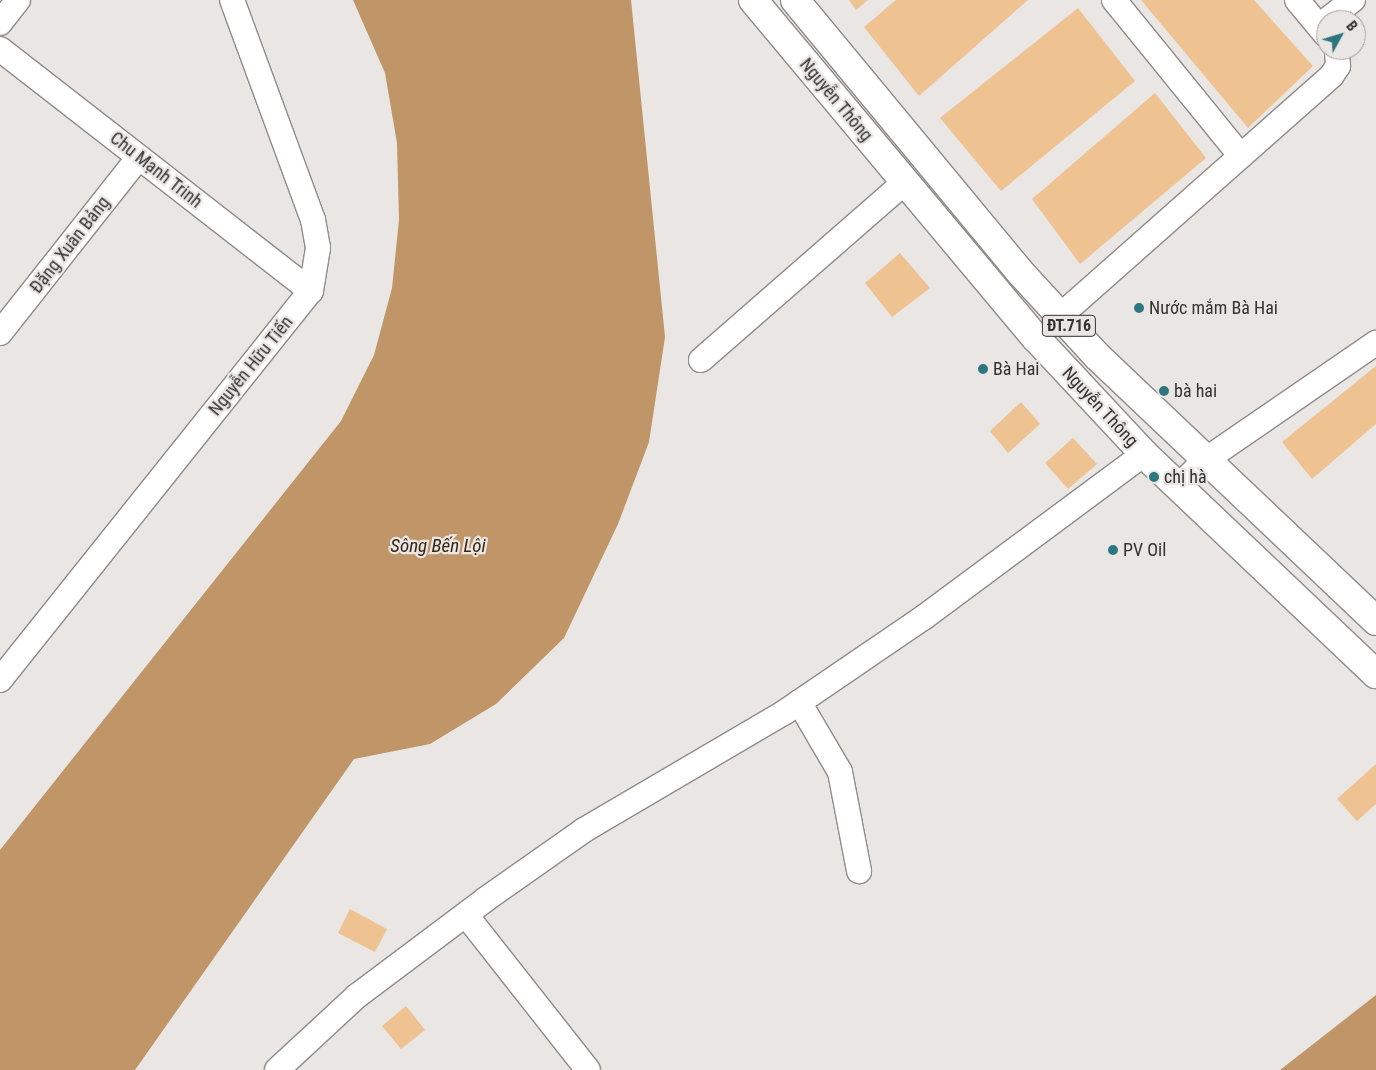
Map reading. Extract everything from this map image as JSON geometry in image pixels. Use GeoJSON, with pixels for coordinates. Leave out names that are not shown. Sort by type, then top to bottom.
{"type":"FeatureCollection","features":[{"type":"Feature","properties":{"kind":"main road","name":"Nguyễn Thông"},"geometry":{"type":"LineString","coordinates":[[753,0],[904,183],[1036,338],[1144,454],[1376,674]]}},
{"type":"Feature","properties":{"kind":"main road","name":"Nguyễn Thông"},"geometry":{"type":"LineString","coordinates":[[795,0],[1060,316],[1204,461],[1376,621]]}},
{"type":"Feature","properties":{"kind":"street"},"geometry":{"type":"LineString","coordinates":[[0,23],[18,0]]}},
{"type":"Feature","properties":{"kind":"street","name":"Nguyễn Hữu Tiến"},"geometry":{"type":"LineString","coordinates":[[0,680],[311,291],[318,248],[313,220],[232,0]]}},
{"type":"Feature","properties":{"kind":"street"},"geometry":{"type":"LineString","coordinates":[[1114,0],[1242,156]]}},
{"type":"Feature","properties":{"kind":"street"},"geometry":{"type":"LineString","coordinates":[[1297,0],[1316,17]]}},
{"type":"Feature","properties":{"kind":"street"},"geometry":{"type":"LineString","coordinates":[[1342,10],[1353,0]]}},
{"type":"Feature","properties":{"kind":"street","name":"Chu Mạnh Trinh"},"geometry":{"type":"LineString","coordinates":[[0,49],[311,291]]}},
{"type":"Feature","properties":{"kind":"street"},"geometry":{"type":"LineString","coordinates":[[1060,316],[1332,75],[1338,66],[1338,60]]}},
{"type":"Feature","properties":{"kind":"street","name":"Đặng Xuân Bảng"},"geometry":{"type":"LineString","coordinates":[[0,333],[139,157]]}},
{"type":"Feature","properties":{"kind":"street"},"geometry":{"type":"LineString","coordinates":[[701,360],[904,183]]}},
{"type":"Feature","properties":{"kind":"street"},"geometry":{"type":"LineString","coordinates":[[1179,486],[1204,461],[1376,343]]}},
{"type":"Feature","properties":{"kind":"street"},"geometry":{"type":"LineString","coordinates":[[277,1070],[357,996],[584,830],[799,702],[924,618],[1144,454]]}},
{"type":"Feature","properties":{"kind":"street"},"geometry":{"type":"LineString","coordinates":[[799,702],[840,772],[860,871]]}},
{"type":"Feature","properties":{"kind":"street"},"geometry":{"type":"LineString","coordinates":[[466,915],[588,1070]]}},
{"type":"Feature","properties":{"kind":"water","name":"Sông Bến Lội"},"geometry":{"type":"Polygon","coordinates":[[[353,0],[631,0],[665,337],[649,442],[618,524],[564,638],[496,704],[430,744],[354,759],[135,1070],[0,1070],[0,850],[341,421],[374,355],[392,288],[399,220],[397,143],[385,73],[353,0]]]}},
{"type":"Feature","properties":{"kind":"water"},"geometry":{"type":"Polygon","coordinates":[[[1376,995],[1376,1070],[1280,1070],[1376,995]]]}},
{"type":"Feature","properties":{"kind":"building"},"geometry":{"type":"Polygon","coordinates":[[[849,0],[868,0],[856,10],[849,0]]]}},
{"type":"Feature","properties":{"kind":"building"},"geometry":{"type":"Polygon","coordinates":[[[896,0],[1028,0],[919,96],[864,27],[896,0]]]}},
{"type":"Feature","properties":{"kind":"building"},"geometry":{"type":"Polygon","coordinates":[[[1141,0],[1254,0],[1313,66],[1248,128],[1141,0]]]}},
{"type":"Feature","properties":{"kind":"building"},"geometry":{"type":"Polygon","coordinates":[[[1078,8],[1135,81],[1001,191],[940,118],[1078,8]]]}},
{"type":"Feature","properties":{"kind":"building"},"geometry":{"type":"Polygon","coordinates":[[[1155,93],[1206,158],[1080,264],[1032,199],[1155,93]]]}},
{"type":"Feature","properties":{"kind":"building"},"geometry":{"type":"Polygon","coordinates":[[[900,253],[930,288],[892,317],[865,283],[900,253]]]}},
{"type":"Feature","properties":{"kind":"building"},"geometry":{"type":"Polygon","coordinates":[[[1376,366],[1376,424],[1312,479],[1282,442],[1376,366]]]}},
{"type":"Feature","properties":{"kind":"building"},"geometry":{"type":"Polygon","coordinates":[[[1021,402],[1040,424],[1008,453],[990,431],[1021,402]]]}},
{"type":"Feature","properties":{"kind":"building"},"geometry":{"type":"Polygon","coordinates":[[[1073,438],[1097,464],[1068,489],[1045,463],[1073,438]]]}},
{"type":"Feature","properties":{"kind":"building"},"geometry":{"type":"Polygon","coordinates":[[[1376,764],[1376,804],[1357,821],[1337,799],[1376,764]]]}},
{"type":"Feature","properties":{"kind":"building"},"geometry":{"type":"Polygon","coordinates":[[[350,909],[387,929],[375,952],[338,933],[350,909]]]}},
{"type":"Feature","properties":{"kind":"building"},"geometry":{"type":"Polygon","coordinates":[[[406,1006],[425,1030],[401,1049],[382,1026],[406,1006]]]}},
{"type":"Feature","properties":{"kind":"place","name":"Nước mắm Bà Hai"},"geometry":{"type":"Point","coordinates":[1139,308]}},
{"type":"Feature","properties":{"kind":"place","name":"Bà Hai"},"geometry":{"type":"Point","coordinates":[983,369]}},
{"type":"Feature","properties":{"kind":"place","name":"bà hai"},"geometry":{"type":"Point","coordinates":[1164,391]}},
{"type":"Feature","properties":{"kind":"place","name":"chị hà"},"geometry":{"type":"Point","coordinates":[1154,477]}},
{"type":"Feature","properties":{"kind":"place","name":"PV Oil"},"geometry":{"type":"Point","coordinates":[1113,550]}}]}
